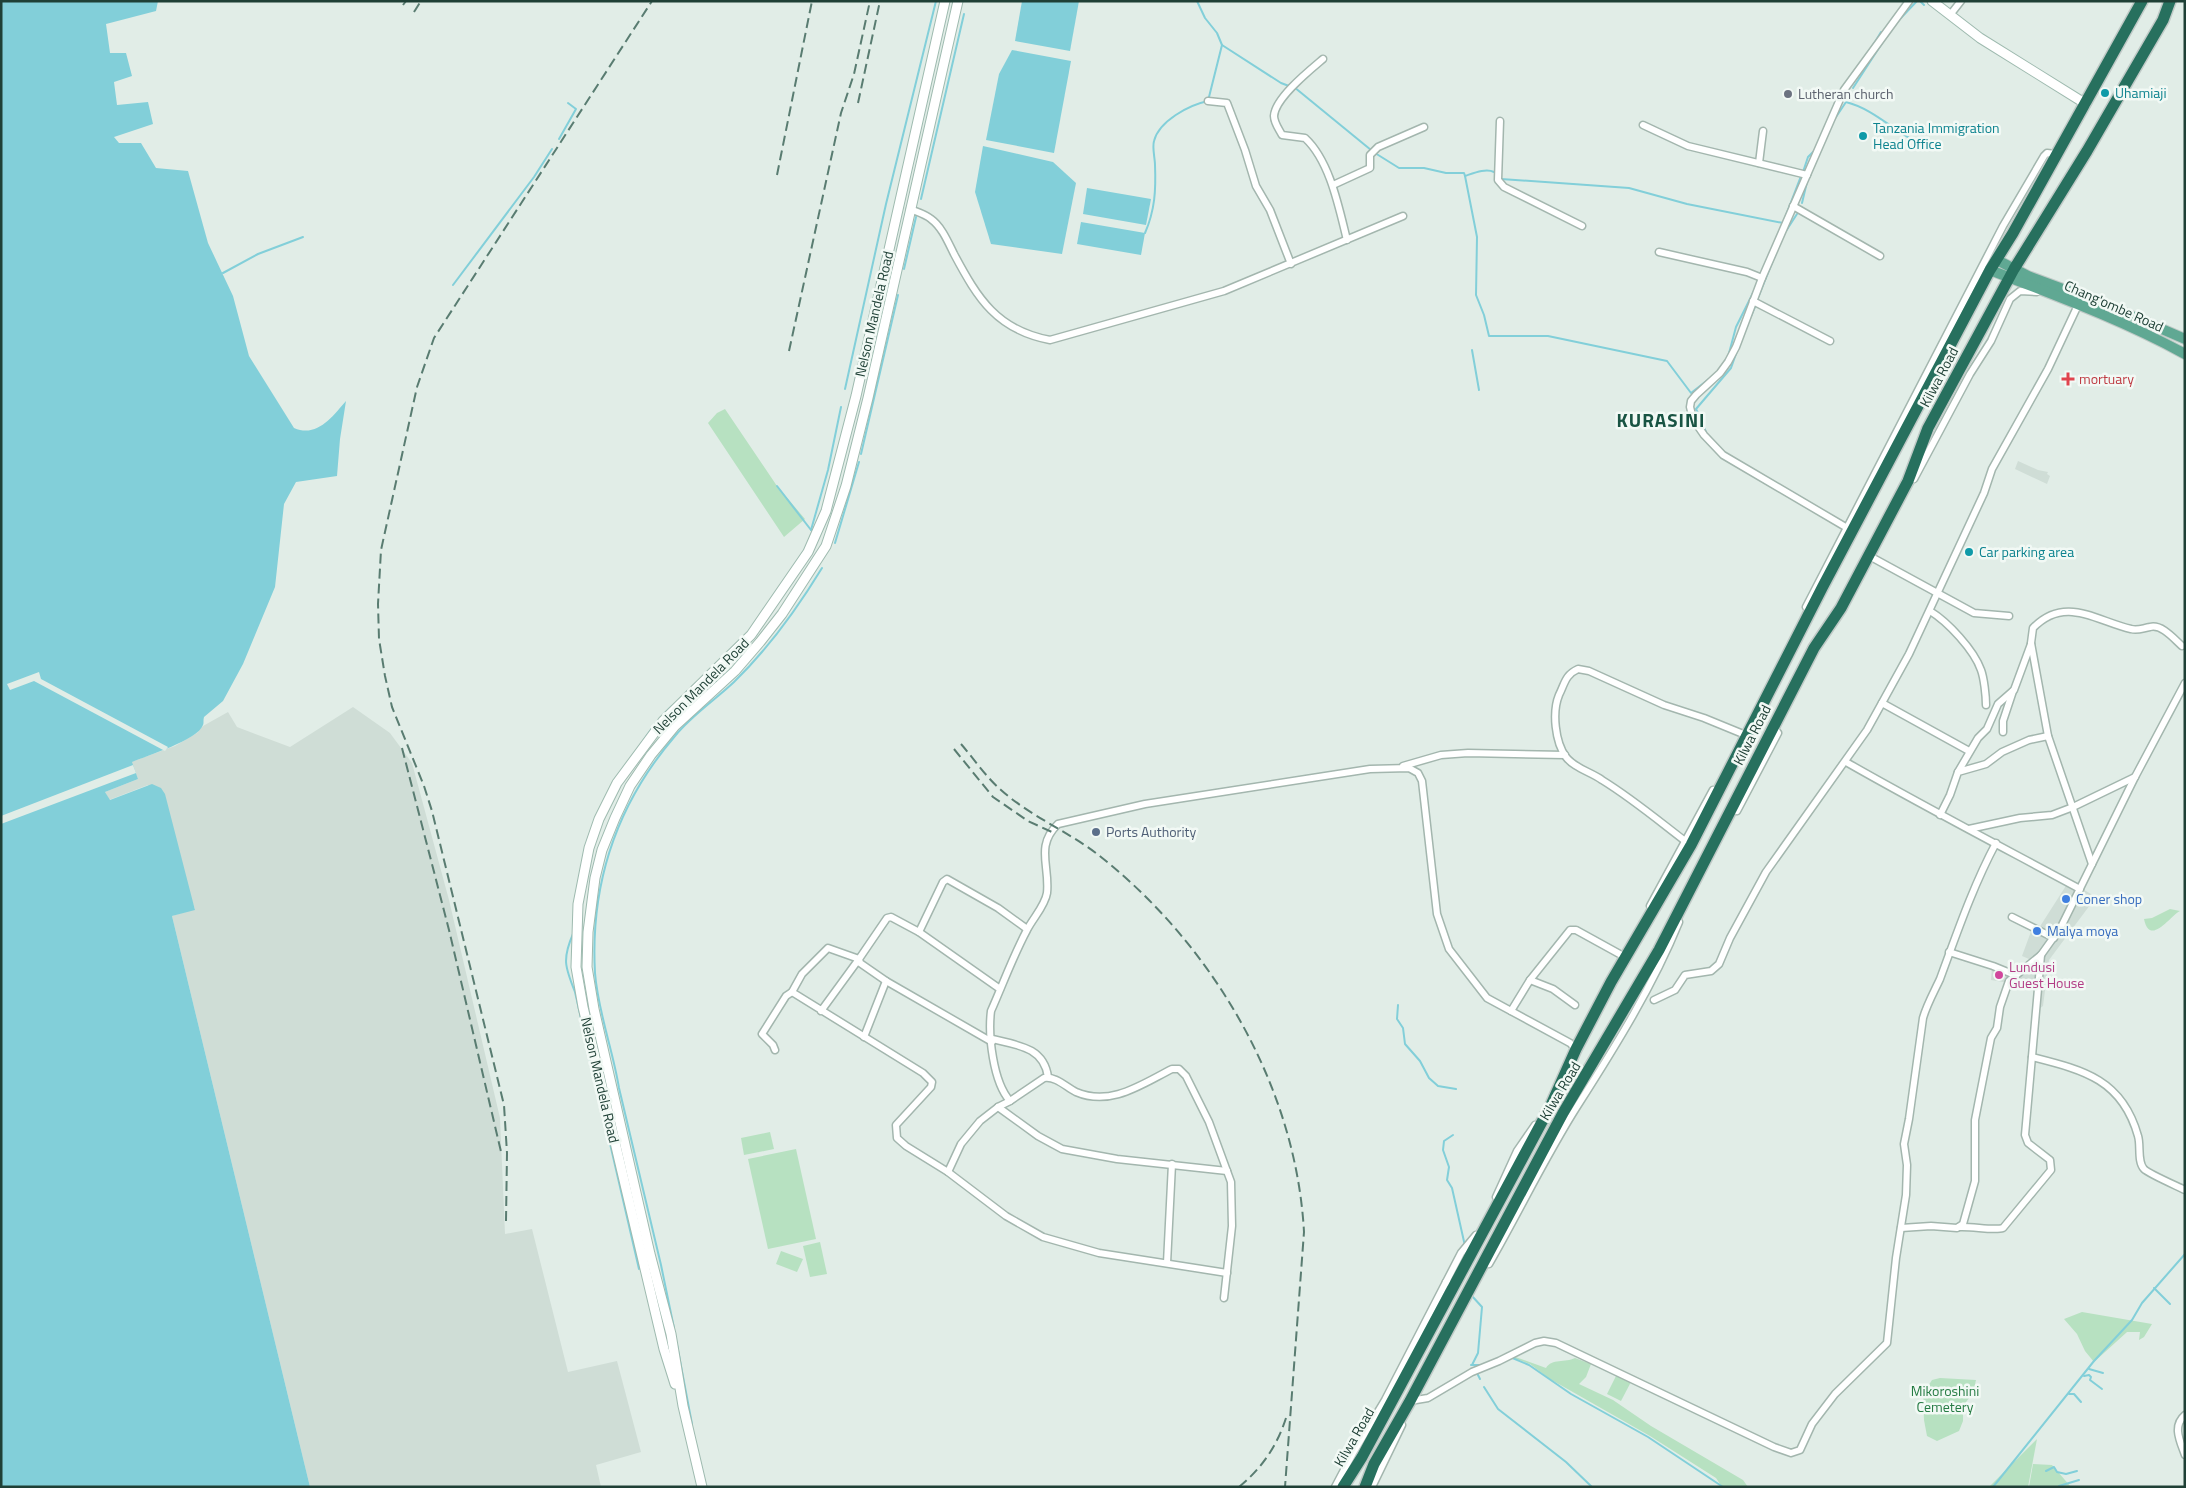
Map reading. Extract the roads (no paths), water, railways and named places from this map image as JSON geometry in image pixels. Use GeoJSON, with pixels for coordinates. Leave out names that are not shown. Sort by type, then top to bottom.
{"type":"FeatureCollection","features":[{"type":"Feature","properties":{"kind":"highway","name":"Kilwa Road"},"geometry":{"type":"LineString","coordinates":[[1365,1487],[1374,1464],[1412,1401],[1563,1113],[1659,950],[1814,648],[1841,608],[1908,481],[1928,428],[2021,256],[2087,151],[2163,20],[2170,1]]}},
{"type":"Feature","properties":{"kind":"highway"},"geometry":{"type":"LineString","coordinates":[[2163,20],[2174,1]]}},
{"type":"Feature","properties":{"kind":"highway","name":"Kilwa Road"},"geometry":{"type":"LineString","coordinates":[[1343,1487],[1362,1457],[1450,1283],[1551,1105],[1575,1047],[1623,956],[1688,843],[1746,734],[1849,530],[1990,270],[2086,104],[2141,2]]}},
{"type":"Feature","properties":{"kind":"main road","name":"Nelson Mandela Road"},"geometry":{"type":"LineString","coordinates":[[683,1406],[664,1349],[583,1007],[576,953],[578,904],[583,874],[589,848],[599,819],[617,783],[663,721],[751,635],[804,559],[816,536],[835,480],[856,396],[945,1]]}},
{"type":"Feature","properties":{"kind":"main road","name":"Nelson Mandela Road"},"geometry":{"type":"LineString","coordinates":[[702,1487],[683,1406],[670,1334],[650,1254],[587,967],[588,932],[595,878],[602,850],[615,818],[630,786],[651,754],[675,726],[735,671],[760,642],[782,614],[826,546],[848,478],[958,1]]}},
{"type":"Feature","properties":{"kind":"main road"},"geometry":{"type":"LineString","coordinates":[[1932,1],[1980,38],[2086,104]]}},
{"type":"Feature","properties":{"kind":"main road"},"geometry":{"type":"LineString","coordinates":[[2002,292],[2029,281],[2022,265],[2021,256]]}},
{"type":"Feature","properties":{"kind":"main road","name":"Chang'ombe Road"},"geometry":{"type":"LineString","coordinates":[[1997,260],[2012,273],[2051,294],[2079,303],[2148,334],[2185,354]]}},
{"type":"Feature","properties":{"kind":"main road","name":"Chang'ombe Road"},"geometry":{"type":"LineString","coordinates":[[1990,270],[2012,273]]}},
{"type":"Feature","properties":{"kind":"main road","name":"Chang'ombe Road"},"geometry":{"type":"LineString","coordinates":[[2029,281],[2106,305],[2185,339]]}},
{"type":"Feature","properties":{"kind":"street"},"geometry":{"type":"LineString","coordinates":[[1909,1],[1844,90],[1762,278],[1728,362],[1691,401],[1690,412],[1704,435],[1723,455],[1849,530],[2003,226],[2044,156],[2047,153],[2056,154]]}},
{"type":"Feature","properties":{"kind":"street"},"geometry":{"type":"LineString","coordinates":[[1950,15],[1961,1]]}},
{"type":"Feature","properties":{"kind":"street"},"geometry":{"type":"LineString","coordinates":[[1323,58],[1292,85],[1276,109],[1274,116],[1282,135],[1286,137],[1300,136],[1309,142],[1333,185],[1347,240]]}},
{"type":"Feature","properties":{"kind":"street"},"geometry":{"type":"LineString","coordinates":[[1208,101],[1227,103],[1256,186],[1270,210],[1291,264]]}},
{"type":"Feature","properties":{"kind":"street"},"geometry":{"type":"LineString","coordinates":[[1500,121],[1498,180],[1504,187],[1582,226]]}},
{"type":"Feature","properties":{"kind":"street"},"geometry":{"type":"LineString","coordinates":[[1642,125],[1688,146],[1807,175]]}},
{"type":"Feature","properties":{"kind":"street"},"geometry":{"type":"LineString","coordinates":[[1333,185],[1370,168],[1370,155],[1378,147],[1424,127]]}},
{"type":"Feature","properties":{"kind":"street"},"geometry":{"type":"LineString","coordinates":[[1759,163],[1763,131]]}},
{"type":"Feature","properties":{"kind":"street"},"geometry":{"type":"LineString","coordinates":[[1793,206],[1880,256]]}},
{"type":"Feature","properties":{"kind":"street"},"geometry":{"type":"LineString","coordinates":[[910,209],[933,220],[942,230],[977,294],[993,314],[1029,336],[1050,340],[1216,294],[1403,216]]}},
{"type":"Feature","properties":{"kind":"street"},"geometry":{"type":"LineString","coordinates":[[1659,252],[1746,272],[1762,278]]}},
{"type":"Feature","properties":{"kind":"street"},"geometry":{"type":"LineString","coordinates":[[2009,616],[1974,613],[1868,555],[1991,341],[2010,299],[2020,291],[2051,294]]}},
{"type":"Feature","properties":{"kind":"street"},"geometry":{"type":"LineString","coordinates":[[1753,301],[1830,341]]}},
{"type":"Feature","properties":{"kind":"street"},"geometry":{"type":"LineString","coordinates":[[1654,1000],[1675,990],[1685,975],[1711,971],[1720,964],[1730,938],[1766,872],[1846,762],[1882,703],[1939,593],[1984,492],[1992,469],[2048,369],[2079,303]]}},
{"type":"Feature","properties":{"kind":"street"},"geometry":{"type":"LineString","coordinates":[[1930,611],[1952,628],[1976,659],[1982,672],[1986,705]]}},
{"type":"Feature","properties":{"kind":"street"},"geometry":{"type":"LineString","coordinates":[[2003,732],[2003,721],[2031,643],[2033,628],[2047,616],[2060,612],[2074,612],[2098,617],[2129,629],[2136,630],[2152,626],[2161,629],[2182,646]]}},
{"type":"Feature","properties":{"kind":"street"},"geometry":{"type":"LineString","coordinates":[[2031,643],[2048,736],[2092,864]]}},
{"type":"Feature","properties":{"kind":"street"},"geometry":{"type":"LineString","coordinates":[[1688,843],[1602,779],[1570,762],[1556,734],[1554,705],[1566,677],[1578,669],[1590,671],[1620,687],[1664,705],[1746,734]]}},
{"type":"Feature","properties":{"kind":"street"},"geometry":{"type":"LineString","coordinates":[[1959,1227],[1965,1217],[1975,1181],[1975,1120],[1991,1038],[1997,1028],[2003,994],[2009,981],[2041,955],[2061,928],[2135,777],[2182,693],[2185,682]]}},
{"type":"Feature","properties":{"kind":"street"},"geometry":{"type":"LineString","coordinates":[[1940,815],[1950,795],[1958,772],[1970,751],[1987,728],[1998,704],[2014,690]]}},
{"type":"Feature","properties":{"kind":"street"},"geometry":{"type":"LineString","coordinates":[[1882,703],[1970,751]]}},
{"type":"Feature","properties":{"kind":"street"},"geometry":{"type":"LineString","coordinates":[[1958,772],[1986,764],[2002,752],[2029,740],[2048,736]]}},
{"type":"Feature","properties":{"kind":"street"},"geometry":{"type":"LineString","coordinates":[[1394,768],[1441,756],[1468,753],[1565,755]]}},
{"type":"Feature","properties":{"kind":"street"},"geometry":{"type":"LineString","coordinates":[[1846,762],[1940,815],[2080,889]]}},
{"type":"Feature","properties":{"kind":"street"},"geometry":{"type":"LineString","coordinates":[[1010,1102],[997,1080],[990,1023],[992,1010],[1027,929],[1046,894],[1046,842],[1058,824],[1145,804],[1344,772],[1409,768],[1418,773],[1422,781],[1437,914],[1449,949],[1487,998],[1575,1047]]}},
{"type":"Feature","properties":{"kind":"street"},"geometry":{"type":"LineString","coordinates":[[1969,829],[2020,818],[2052,815],[2135,777]]}},
{"type":"Feature","properties":{"kind":"street"},"geometry":{"type":"LineString","coordinates":[[1372,1487],[1412,1401],[1428,1398],[1472,1372],[1535,1343],[1544,1341],[1556,1343],[1635,1379],[1774,1447],[1790,1453],[1797,1452],[1806,1442],[1812,1424],[1835,1394],[1886,1344],[1893,1277],[1907,1179],[1904,1144],[1923,1018],[1985,864],[1996,843]]}},
{"type":"Feature","properties":{"kind":"street"},"geometry":{"type":"LineString","coordinates":[[919,932],[943,882],[947,879],[998,908],[1027,929]]}},
{"type":"Feature","properties":{"kind":"street"},"geometry":{"type":"LineString","coordinates":[[820,1011],[887,918],[895,918],[919,932],[1000,990]]}},
{"type":"Feature","properties":{"kind":"street"},"geometry":{"type":"LineString","coordinates":[[2012,918],[2054,938]]}},
{"type":"Feature","properties":{"kind":"street"},"geometry":{"type":"LineString","coordinates":[[1511,1011],[1530,980],[1567,932],[1572,929],[1623,956]]}},
{"type":"Feature","properties":{"kind":"street"},"geometry":{"type":"LineString","coordinates":[[775,1050],[774,1045],[762,1034],[786,996],[792,992],[802,974],[828,948],[859,959],[860,963],[886,981],[992,1040],[1022,1047],[1040,1056],[1047,1066],[1048,1077]]}},
{"type":"Feature","properties":{"kind":"street"},"geometry":{"type":"LineString","coordinates":[[1949,952],[2015,975]]}},
{"type":"Feature","properties":{"kind":"street"},"geometry":{"type":"LineString","coordinates":[[1901,1228],[1972,1226],[1998,1230],[2003,1228],[2051,1170],[2050,1160],[2026,1139],[2041,955]]}},
{"type":"Feature","properties":{"kind":"street"},"geometry":{"type":"LineString","coordinates":[[1530,980],[1553,989],[1575,1005]]}},
{"type":"Feature","properties":{"kind":"street"},"geometry":{"type":"LineString","coordinates":[[864,1037],[886,981]]}},
{"type":"Feature","properties":{"kind":"street"},"geometry":{"type":"LineString","coordinates":[[792,992],[923,1074],[932,1082],[931,1087],[926,1093],[896,1125],[895,1133],[897,1138],[906,1146],[948,1172],[1006,1216],[1043,1237],[1099,1253],[1227,1272]]}},
{"type":"Feature","properties":{"kind":"street"},"geometry":{"type":"LineString","coordinates":[[2032,1057],[2081,1071],[2100,1079],[2110,1087],[2131,1118],[2138,1134],[2141,1162],[2144,1169],[2185,1190]]}},
{"type":"Feature","properties":{"kind":"street"},"geometry":{"type":"LineString","coordinates":[[948,1172],[965,1138],[980,1121],[1038,1081],[1048,1077],[1077,1092],[1099,1097],[1132,1090],[1172,1069],[1179,1069],[1186,1076],[1209,1122],[1231,1182],[1230,1250],[1224,1298]]}},
{"type":"Feature","properties":{"kind":"street"},"geometry":{"type":"LineString","coordinates":[[998,1107],[1038,1136],[1062,1149],[1117,1158],[1227,1171]]}},
{"type":"Feature","properties":{"kind":"street"},"geometry":{"type":"LineString","coordinates":[[1168,1264],[1172,1164]]}},
{"type":"Feature","properties":{"kind":"street"},"geometry":{"type":"LineString","coordinates":[[1335,1487],[1353,1453],[1386,1400],[1450,1283]]}},
{"type":"Feature","properties":{"kind":"street"},"geometry":{"type":"LineString","coordinates":[[2185,1414],[2179,1420],[2177,1430],[2185,1455]]}},
{"type":"Feature","properties":{"kind":"water"},"geometry":{"type":"Polygon","coordinates":[[[1,1],[158,1],[156,11],[106,24],[110,53],[126,53],[132,76],[114,82],[117,105],[148,102],[153,124],[114,137],[119,143],[141,143],[156,168],[188,171],[208,243],[233,296],[249,356],[294,428],[310,430],[317,428],[329,419],[346,401],[337,476],[296,482],[284,504],[275,587],[243,664],[223,701],[204,717],[203,725],[192,736],[171,747],[132,762],[138,779],[105,792],[110,800],[152,784],[161,788],[165,794],[195,910],[172,916],[310,1487],[1,1487],[1,1]]]}},
{"type":"Feature","properties":{"kind":"water"},"geometry":{"type":"Polygon","coordinates":[[[1022,1],[1079,1],[1070,51],[1015,41],[1022,1]]]}},
{"type":"Feature","properties":{"kind":"water"},"geometry":{"type":"Polygon","coordinates":[[[1012,50],[1071,61],[1054,153],[986,140],[999,74],[1012,50]]]}},
{"type":"Feature","properties":{"kind":"water"},"geometry":{"type":"Polygon","coordinates":[[[983,146],[1053,162],[1076,183],[1062,254],[991,244],[975,192],[983,146]]]}},
{"type":"Feature","properties":{"kind":"water"},"geometry":{"type":"Polygon","coordinates":[[[1087,188],[1151,199],[1146,225],[1083,214],[1087,188]]]}},
{"type":"Feature","properties":{"kind":"water"},"geometry":{"type":"Polygon","coordinates":[[[1081,222],[1145,233],[1141,255],[1077,244],[1081,222]]]}},
{"type":"Feature","properties":{"kind":"waterway"},"geometry":{"type":"LineString","coordinates":[[845,389],[886,204],[936,1]]}},
{"type":"Feature","properties":{"kind":"waterway"},"geometry":{"type":"LineString","coordinates":[[1197,1],[1205,18],[1217,33],[1222,45],[1281,83],[1289,86]]}},
{"type":"Feature","properties":{"kind":"waterway"},"geometry":{"type":"LineString","coordinates":[[1898,21],[1917,1]]}},
{"type":"Feature","properties":{"kind":"waterway"},"geometry":{"type":"LineString","coordinates":[[1920,1],[1924,5]]}},
{"type":"Feature","properties":{"kind":"waterway"},"geometry":{"type":"LineString","coordinates":[[921,199],[964,14]]}},
{"type":"Feature","properties":{"kind":"waterway"},"geometry":{"type":"LineString","coordinates":[[1872,47],[1881,32]]}},
{"type":"Feature","properties":{"kind":"waterway"},"geometry":{"type":"LineString","coordinates":[[1853,88],[1886,37]]}},
{"type":"Feature","properties":{"kind":"waterway"},"geometry":{"type":"LineString","coordinates":[[1145,233],[1151,216],[1155,191],[1154,141],[1162,127],[1176,115],[1192,106],[1208,101],[1222,45]]}},
{"type":"Feature","properties":{"kind":"waterway"},"geometry":{"type":"LineString","coordinates":[[1294,87],[1371,150]]}},
{"type":"Feature","properties":{"kind":"waterway"},"geometry":{"type":"LineString","coordinates":[[1834,120],[1846,102],[1866,110],[1922,145]]}},
{"type":"Feature","properties":{"kind":"waterway"},"geometry":{"type":"LineString","coordinates":[[559,139],[576,109],[568,103]]}},
{"type":"Feature","properties":{"kind":"waterway"},"geometry":{"type":"LineString","coordinates":[[453,285],[534,177],[552,149]]}},
{"type":"Feature","properties":{"kind":"waterway"},"geometry":{"type":"LineString","coordinates":[[1803,172],[1808,157],[1815,150]]}},
{"type":"Feature","properties":{"kind":"waterway"},"geometry":{"type":"LineString","coordinates":[[1375,153],[1399,168],[1424,168],[1446,173],[1464,173],[1465,176],[1476,172],[1494,172]]}},
{"type":"Feature","properties":{"kind":"waterway"},"geometry":{"type":"LineString","coordinates":[[1465,176],[1477,237],[1476,295],[1484,315],[1489,336],[1548,336],[1667,361],[1691,393],[1709,379]]}},
{"type":"Feature","properties":{"kind":"waterway"},"geometry":{"type":"LineString","coordinates":[[1783,223],[1801,176]]}},
{"type":"Feature","properties":{"kind":"waterway"},"geometry":{"type":"LineString","coordinates":[[1501,179],[1629,188],[1687,204],[1783,223]]}},
{"type":"Feature","properties":{"kind":"waterway"},"geometry":{"type":"LineString","coordinates":[[1802,203],[1807,182]]}},
{"type":"Feature","properties":{"kind":"waterway"},"geometry":{"type":"LineString","coordinates":[[1786,231],[1797,214]]}},
{"type":"Feature","properties":{"kind":"waterway"},"geometry":{"type":"LineString","coordinates":[[904,269],[916,217]]}},
{"type":"Feature","properties":{"kind":"waterway"},"geometry":{"type":"LineString","coordinates":[[223,273],[258,254],[303,237]]}},
{"type":"Feature","properties":{"kind":"waterway"},"geometry":{"type":"LineString","coordinates":[[1757,300],[1776,253]]}},
{"type":"Feature","properties":{"kind":"waterway"},"geometry":{"type":"LineString","coordinates":[[1728,357],[1736,327],[1754,291]]}},
{"type":"Feature","properties":{"kind":"waterway"},"geometry":{"type":"LineString","coordinates":[[861,454],[898,295]]}},
{"type":"Feature","properties":{"kind":"waterway"},"geometry":{"type":"LineString","coordinates":[[1751,316],[1756,304]]}},
{"type":"Feature","properties":{"kind":"waterway"},"geometry":{"type":"LineString","coordinates":[[1472,350],[1479,390]]}},
{"type":"Feature","properties":{"kind":"waterway"},"geometry":{"type":"LineString","coordinates":[[1706,432],[1696,409],[1731,368],[1737,351]]}},
{"type":"Feature","properties":{"kind":"waterway"},"geometry":{"type":"LineString","coordinates":[[811,530],[828,470],[841,407]]}},
{"type":"Feature","properties":{"kind":"waterway"},"geometry":{"type":"LineString","coordinates":[[835,543],[859,462]]}},
{"type":"Feature","properties":{"kind":"waterway"},"geometry":{"type":"LineString","coordinates":[[777,486],[811,530]]}},
{"type":"Feature","properties":{"kind":"waterway"},"geometry":{"type":"LineString","coordinates":[[674,1328],[661,1265],[602,1017],[597,988],[595,940],[597,908],[603,877],[611,847],[622,818],[654,762],[682,728],[734,682],[759,656],[803,598],[822,568]]}},
{"type":"Feature","properties":{"kind":"waterway"},"geometry":{"type":"LineString","coordinates":[[663,715],[672,706]]}},
{"type":"Feature","properties":{"kind":"waterway"},"geometry":{"type":"LineString","coordinates":[[636,751],[655,724]]}},
{"type":"Feature","properties":{"kind":"waterway"},"geometry":{"type":"LineString","coordinates":[[573,934],[567,950],[567,969],[575,992],[639,1269]]}},
{"type":"Feature","properties":{"kind":"waterway"},"geometry":{"type":"LineString","coordinates":[[1398,1005],[1397,1019],[1403,1028],[1405,1044],[1420,1061],[1429,1078],[1438,1086],[1456,1089]]}},
{"type":"Feature","properties":{"kind":"waterway"},"geometry":{"type":"LineString","coordinates":[[1453,1135],[1444,1141],[1443,1150],[1449,1167],[1447,1180],[1452,1188],[1465,1246]]}},
{"type":"Feature","properties":{"kind":"waterway"},"geometry":{"type":"LineString","coordinates":[[1993,1487],[2094,1361],[2132,1320],[2142,1303],[2185,1254]]}},
{"type":"Feature","properties":{"kind":"waterway"},"geometry":{"type":"LineString","coordinates":[[2154,1288],[2170,1304]]}},
{"type":"Feature","properties":{"kind":"waterway"},"geometry":{"type":"LineString","coordinates":[[1472,1296],[1482,1307],[1478,1353],[1472,1365]]}},
{"type":"Feature","properties":{"kind":"waterway"},"geometry":{"type":"LineString","coordinates":[[677,1345],[692,1424]]}},
{"type":"Feature","properties":{"kind":"waterway"},"geometry":{"type":"LineString","coordinates":[[1510,1357],[1529,1365],[1571,1394],[1648,1437],[1723,1487]]}},
{"type":"Feature","properties":{"kind":"waterway"},"geometry":{"type":"LineString","coordinates":[[1471,1365],[1483,1365]]}},
{"type":"Feature","properties":{"kind":"waterway"},"geometry":{"type":"LineString","coordinates":[[2089,1369],[2103,1373]]}},
{"type":"Feature","properties":{"kind":"waterway"},"geometry":{"type":"LineString","coordinates":[[1477,1373],[1480,1379]]}},
{"type":"Feature","properties":{"kind":"waterway"},"geometry":{"type":"LineString","coordinates":[[2084,1376],[2089,1375],[2091,1377],[2090,1380],[2102,1389]]}},
{"type":"Feature","properties":{"kind":"waterway"},"geometry":{"type":"LineString","coordinates":[[1484,1387],[1498,1409],[1566,1462],[1592,1487]]}},
{"type":"Feature","properties":{"kind":"waterway"},"geometry":{"type":"LineString","coordinates":[[2069,1394],[2074,1394],[2081,1402]]}},
{"type":"Feature","properties":{"kind":"waterway"},"geometry":{"type":"LineString","coordinates":[[2046,1471],[2054,1467],[2057,1472],[2066,1474],[2077,1471]]}},
{"type":"Feature","properties":{"kind":"waterway"},"geometry":{"type":"LineString","coordinates":[[2059,1486],[2079,1480]]}},
{"type":"Feature","properties":{"kind":"railway"},"geometry":{"type":"LineString","coordinates":[[403,5],[406,1]]}},
{"type":"Feature","properties":{"kind":"railway"},"geometry":{"type":"LineString","coordinates":[[414,12],[421,1]]}},
{"type":"Feature","properties":{"kind":"railway"},"geometry":{"type":"LineString","coordinates":[[506,1221],[507,1153],[504,1105],[432,811],[424,786],[392,707],[385,676],[379,639],[378,604],[381,550],[417,387],[434,338],[652,1]]}},
{"type":"Feature","properties":{"kind":"railway"},"geometry":{"type":"LineString","coordinates":[[777,175],[812,1]]}},
{"type":"Feature","properties":{"kind":"railway"},"geometry":{"type":"LineString","coordinates":[[789,351],[841,113],[854,74],[870,1]]}},
{"type":"Feature","properties":{"kind":"railway"},"geometry":{"type":"LineString","coordinates":[[858,103],[880,1]]}},
{"type":"Feature","properties":{"kind":"railway"},"geometry":{"type":"LineString","coordinates":[[961,744],[985,774],[1013,800],[1089,848],[1142,893],[1179,933],[1213,977],[1242,1024],[1266,1073],[1285,1125],[1298,1178],[1304,1232],[1285,1487]]}},
{"type":"Feature","properties":{"kind":"railway"},"geometry":{"type":"LineString","coordinates":[[402,748],[449,930],[502,1156]]}},
{"type":"Feature","properties":{"kind":"railway"},"geometry":{"type":"LineString","coordinates":[[954,749],[993,797],[1028,821],[1054,833]]}},
{"type":"Feature","properties":{"kind":"railway"},"geometry":{"type":"LineString","coordinates":[[1239,1487],[1268,1456],[1286,1418]]}},
{"type":"Feature","properties":{"kind":"place","name":"Uhamiaji"},"geometry":{"type":"Point","coordinates":[2105,93]}},
{"type":"Feature","properties":{"kind":"place","name":"Lutheran church"},"geometry":{"type":"Point","coordinates":[1788,94]}},
{"type":"Feature","properties":{"kind":"place","name":"Tanzania Immigration Head Office"},"geometry":{"type":"Point","coordinates":[1863,136]}},
{"type":"Feature","properties":{"kind":"place","name":"mortuary"},"geometry":{"type":"Point","coordinates":[2068,379]}},
{"type":"Feature","properties":{"kind":"place","name":"Car parking area"},"geometry":{"type":"Point","coordinates":[1969,552]}},
{"type":"Feature","properties":{"kind":"place","name":"Ports Authority"},"geometry":{"type":"Point","coordinates":[1096,832]}},
{"type":"Feature","properties":{"kind":"place","name":"Coner shop"},"geometry":{"type":"Point","coordinates":[2066,899]}},
{"type":"Feature","properties":{"kind":"place","name":"Malya moya"},"geometry":{"type":"Point","coordinates":[2037,931]}},
{"type":"Feature","properties":{"kind":"place","name":"Lundusi Guest House"},"geometry":{"type":"Point","coordinates":[1999,975]}},
{"type":"Feature","properties":{"kind":"district","name":"KURASINI"},"geometry":{"type":"Point","coordinates":[1661,420]}},
{"type":"Feature","properties":{"kind":"park label","name":"Mikoroshini Cemetery"},"geometry":{"type":"Point","coordinates":[1945,1399]}}]}
